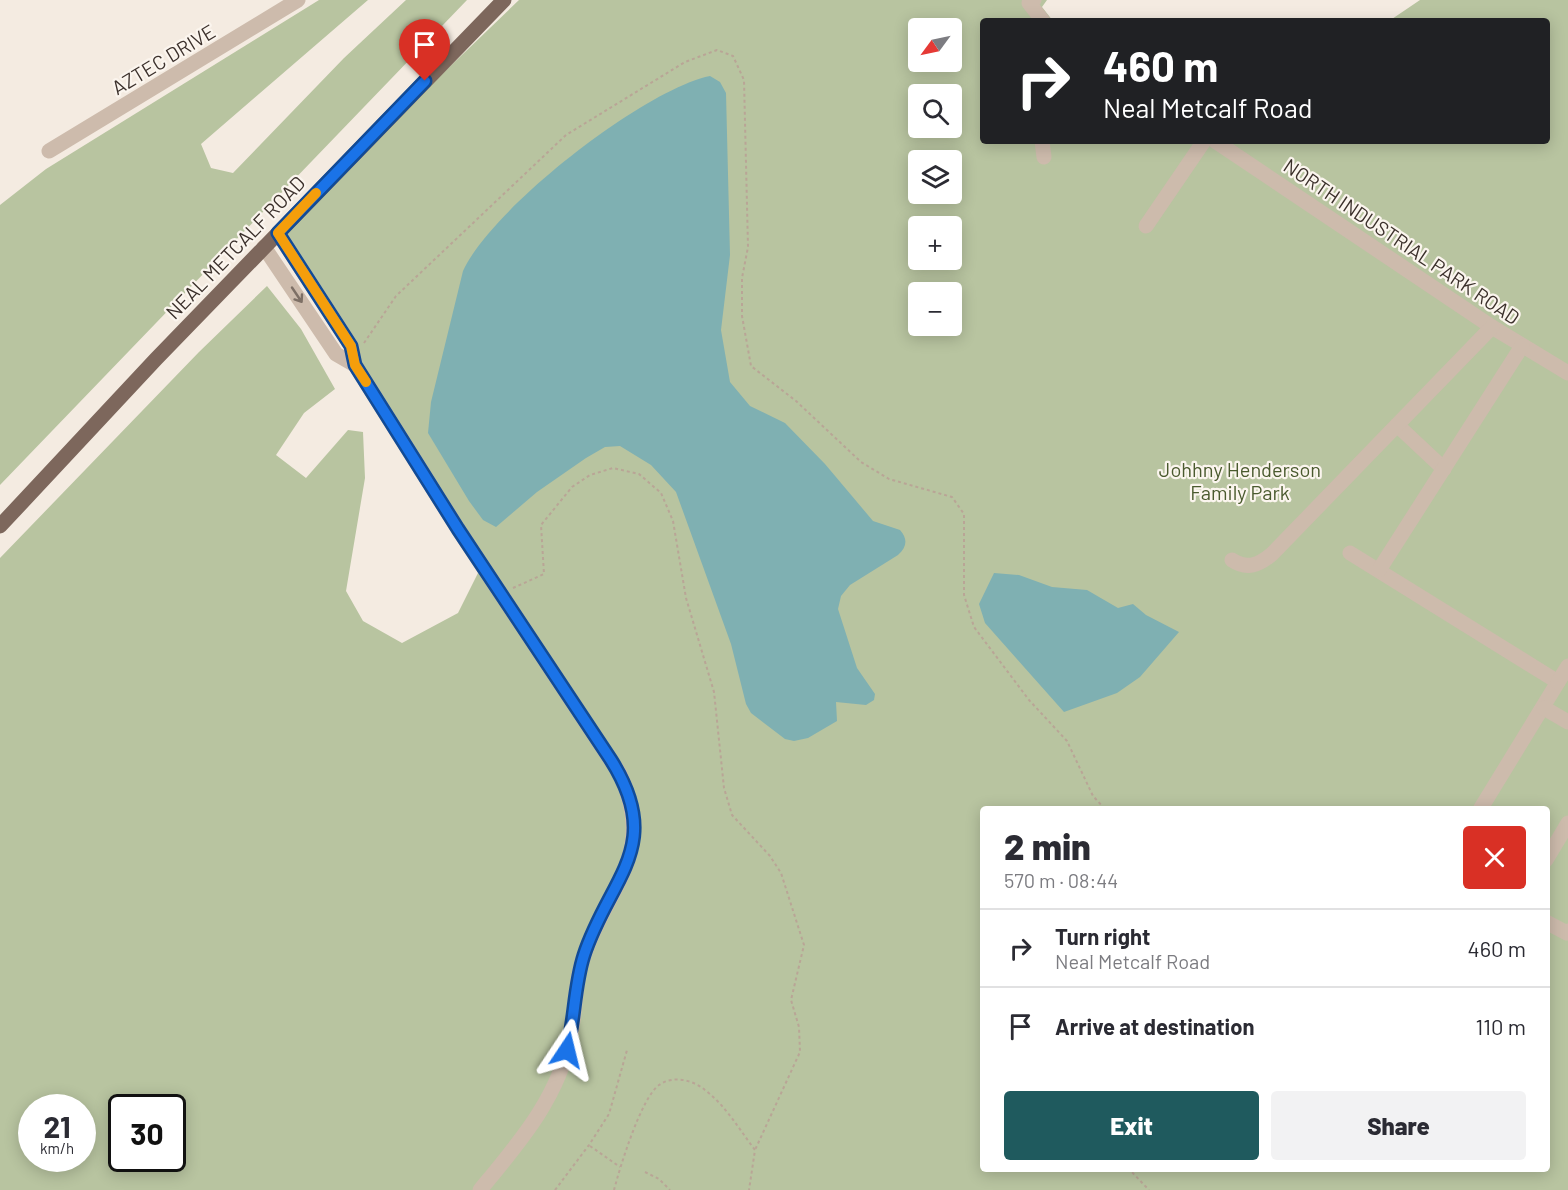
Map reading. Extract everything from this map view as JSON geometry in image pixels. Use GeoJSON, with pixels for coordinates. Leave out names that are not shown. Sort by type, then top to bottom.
{"type":"FeatureCollection","features":[{"type":"Feature","properties":{"kind":"main road","name":"NEAL METCALF ROAD"},"geometry":{"type":"LineString","coordinates":[[0,526],[264,247],[504,0]]}},
{"type":"Feature","properties":{"kind":"street","name":"AZTEC DRIVE"},"geometry":{"type":"LineString","coordinates":[[49,151],[298,0]]}},
{"type":"Feature","properties":{"kind":"street"},"geometry":{"type":"LineString","coordinates":[[1031,6],[1041,18]]}},
{"type":"Feature","properties":{"kind":"street"},"geometry":{"type":"LineString","coordinates":[[1042,144],[1044,157]]}},
{"type":"Feature","properties":{"kind":"street"},"geometry":{"type":"LineString","coordinates":[[1146,226],[1202,144]]}},
{"type":"Feature","properties":{"kind":"street","name":"NORTH INDUSTRIAL PARK ROAD"},"geometry":{"type":"LineString","coordinates":[[1219,144],[1492,327],[1568,373]]}},
{"type":"Feature","properties":{"kind":"street"},"geometry":{"type":"LineString","coordinates":[[278,233],[351,346],[355,365],[620,774],[631,803],[634,835],[632,851],[621,881],[585,952],[578,979],[571,1034],[563,1065],[551,1095],[515,1148],[480,1190]]}},
{"type":"Feature","properties":{"kind":"street"},"geometry":{"type":"LineString","coordinates":[[264,247],[336,354],[355,365]]}},
{"type":"Feature","properties":{"kind":"street"},"geometry":{"type":"LineString","coordinates":[[1232,560],[1239,565],[1251,566],[1261,563],[1272,554],[1492,327]]}},
{"type":"Feature","properties":{"kind":"street"},"geometry":{"type":"LineString","coordinates":[[1379,570],[1522,346]]}},
{"type":"Feature","properties":{"kind":"street"},"geometry":{"type":"LineString","coordinates":[[1397,425],[1444,469]]}},
{"type":"Feature","properties":{"kind":"street"},"geometry":{"type":"LineString","coordinates":[[1350,553],[1558,682]]}},
{"type":"Feature","properties":{"kind":"street"},"geometry":{"type":"LineString","coordinates":[[1482,806],[1568,666]]}},
{"type":"Feature","properties":{"kind":"street"},"geometry":{"type":"LineString","coordinates":[[1544,708],[1568,722]]}},
{"type":"Feature","properties":{"kind":"street"},"geometry":{"type":"LineString","coordinates":[[1550,853],[1568,823]]}},
{"type":"Feature","properties":{"kind":"street"},"geometry":{"type":"LineString","coordinates":[[1550,924],[1568,933]]}},
{"type":"Feature","properties":{"kind":"path"},"geometry":{"type":"LineString","coordinates":[[355,365],[368,334],[396,296],[566,135],[685,62],[717,50],[733,56],[744,80],[748,247],[742,278],[742,316],[751,366],[796,400],[861,462],[889,479],[952,497],[964,514],[964,595],[974,627],[1029,700],[1067,741],[1092,796],[1102,806]]}},
{"type":"Feature","properties":{"kind":"path"},"geometry":{"type":"LineString","coordinates":[[502,594],[544,574],[541,525],[572,488],[590,475],[613,468],[639,474],[661,493],[673,521],[686,598],[714,692],[724,788],[732,815],[770,856],[781,873],[804,945],[791,1000],[799,1027],[800,1052],[755,1150],[749,1190]]}},
{"type":"Feature","properties":{"kind":"path"},"geometry":{"type":"LineString","coordinates":[[555,1190],[590,1145],[609,1114],[627,1050]]}},
{"type":"Feature","properties":{"kind":"path"},"geometry":{"type":"LineString","coordinates":[[614,1190],[620,1167],[644,1105],[658,1085],[675,1079],[688,1080],[704,1088],[722,1105],[755,1150]]}},
{"type":"Feature","properties":{"kind":"path"},"geometry":{"type":"LineString","coordinates":[[590,1145],[620,1167]]}},
{"type":"Feature","properties":{"kind":"path"},"geometry":{"type":"LineString","coordinates":[[645,1172],[659,1179],[670,1190]]}},
{"type":"Feature","properties":{"kind":"path"},"geometry":{"type":"LineString","coordinates":[[1132,1172],[1149,1190]]}},
{"type":"Feature","properties":{"kind":"green space"},"geometry":{"type":"Polygon","coordinates":[[[319,0],[368,0],[201,144],[211,168],[233,173],[344,58],[406,0],[467,0],[0,485],[0,205],[46,169],[319,0]]]}},
{"type":"Feature","properties":{"kind":"green space","name":"Johhny Henderson Family Park"},"geometry":{"type":"Polygon","coordinates":[[[519,0],[1047,0],[1042,7],[1051,18],[980,18],[980,144],[1550,144],[1550,18],[1393,18],[1420,0],[1568,0],[1568,1190],[0,1190],[0,558],[199,352],[267,286],[301,329],[335,389],[304,413],[276,455],[306,478],[348,430],[363,432],[365,478],[346,591],[363,621],[402,643],[458,613],[482,565],[355,365],[283,227],[519,0]]]}},
{"type":"Feature","properties":{"kind":"water"},"geometry":{"type":"Polygon","coordinates":[[[710,76],[720,82],[726,93],[730,255],[721,330],[730,382],[750,406],[785,423],[825,464],[873,521],[900,530],[905,540],[905,546],[898,555],[850,585],[841,596],[838,609],[857,668],[875,694],[874,700],[866,705],[836,702],[837,721],[808,738],[794,741],[785,739],[751,713],[746,704],[731,644],[676,492],[651,465],[620,446],[605,447],[537,492],[496,527],[483,520],[469,501],[428,433],[431,402],[463,271],[479,245],[504,216],[536,186],[610,128],[647,104],[681,86],[710,76]]]}},
{"type":"Feature","properties":{"kind":"water"},"geometry":{"type":"Polygon","coordinates":[[[994,573],[1019,575],[1052,587],[1087,590],[1118,608],[1133,604],[1146,615],[1179,632],[1140,677],[1117,693],[1064,712],[985,623],[979,604],[994,573]]]}},
{"type":"Feature","properties":{"kind":"slow traffic"},"geometry":{"type":"LineString","coordinates":[[316,193],[278,233],[351,346],[355,365],[366,382]]}},
{"type":"Feature","properties":{"kind":"route"},"geometry":{"type":"LineString","coordinates":[[425,81],[278,233],[351,346],[355,365],[458,529],[611,760],[627,788],[634,819],[632,851],[621,881],[585,952],[580,968],[567,1050]]}}]}
